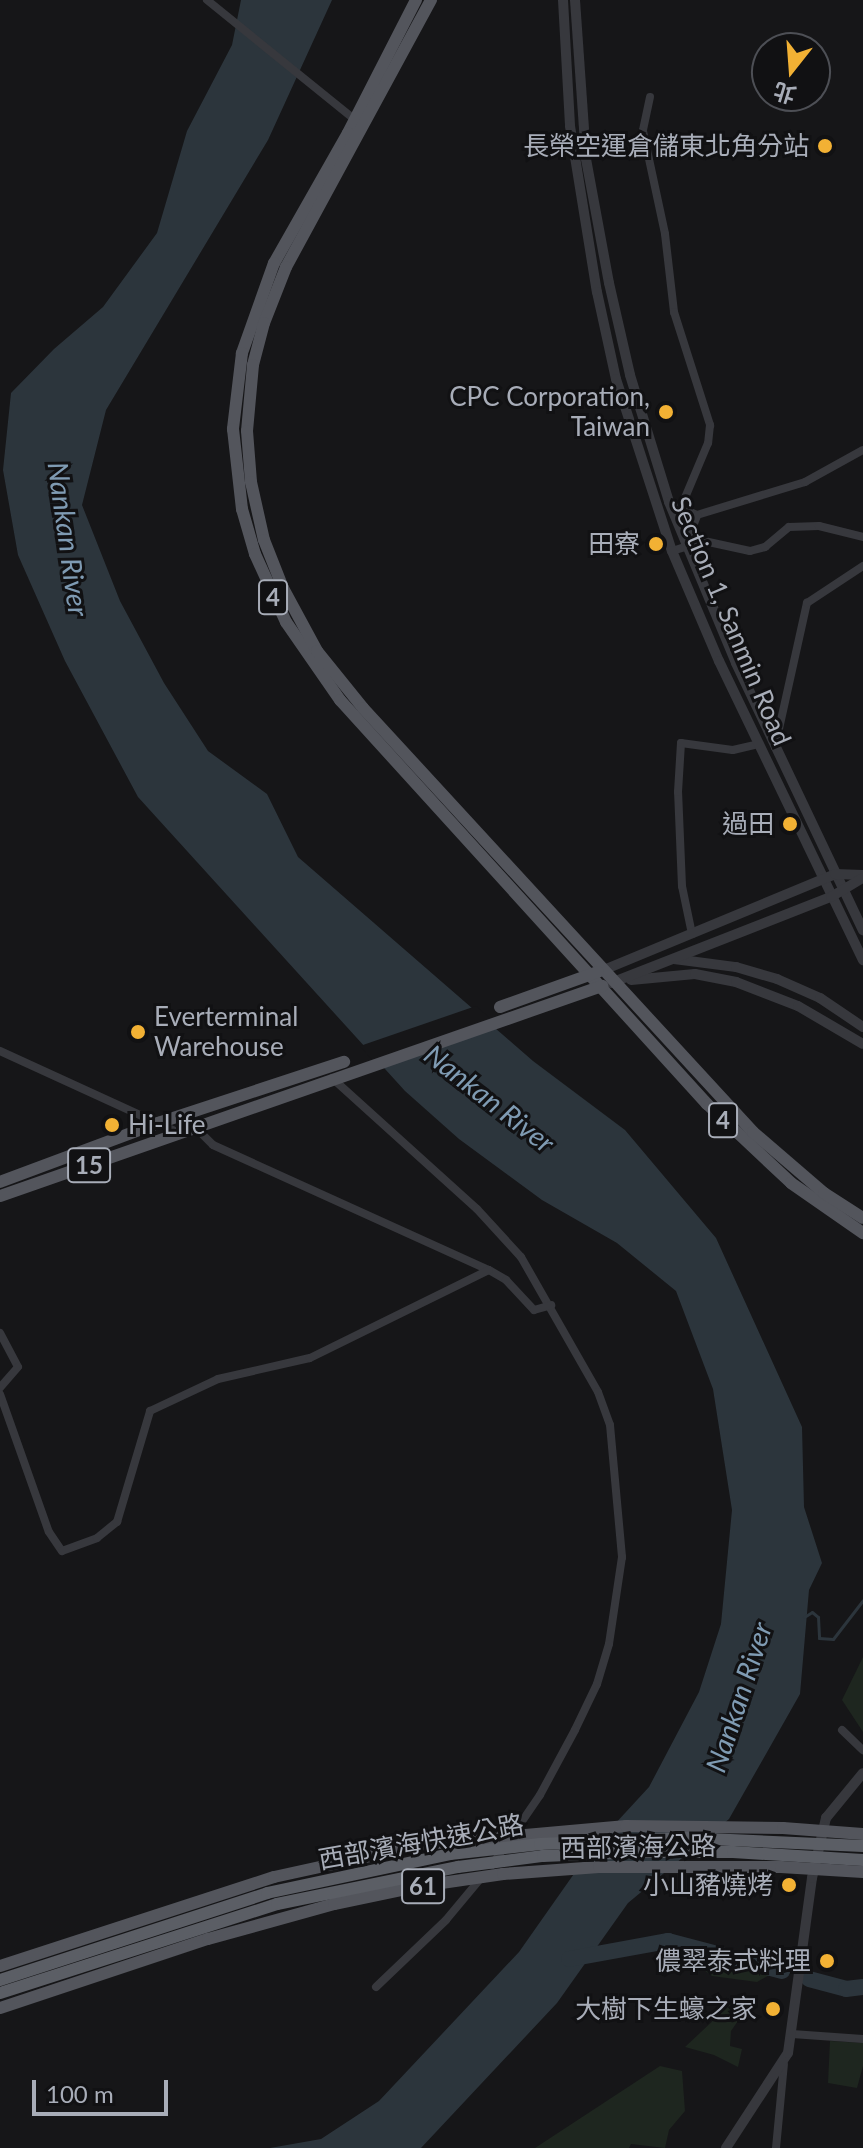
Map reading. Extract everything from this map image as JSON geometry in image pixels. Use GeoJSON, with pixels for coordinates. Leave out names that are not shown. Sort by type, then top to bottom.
{"type":"FeatureCollection","features":[{"type":"Feature","properties":{"kind":"highway","name":"西部濱海快速公路"},"geometry":{"type":"LineString","coordinates":[[0,1980],[267,1893],[450,1854],[540,1844],[686,1838],[863,1846]]}},
{"type":"Feature","properties":{"kind":"highway","name":"西部濱海快速公路"},"geometry":{"type":"LineString","coordinates":[[0,1993],[277,1904],[458,1867],[543,1856],[639,1852],[733,1852],[863,1862]]}},
{"type":"Feature","properties":{"kind":"main road","name":"4"},"geometry":{"type":"LineString","coordinates":[[416,0],[355,120],[274,263],[252,320],[240,366],[233,429],[242,509],[270,592],[307,657],[340,700],[757,1154],[821,1207],[863,1233]]}},
{"type":"Feature","properties":{"kind":"main road","name":"4"},"geometry":{"type":"LineString","coordinates":[[431,0],[286,267],[264,323],[249,398],[247,431],[251,482],[264,540],[283,588],[317,651],[363,708],[753,1132],[824,1193],[863,1218]]}},
{"type":"Feature","properties":{"kind":"main road"},"geometry":{"type":"LineString","coordinates":[[500,1007],[606,969]]}},
{"type":"Feature","properties":{"kind":"main road","name":"15"},"geometry":{"type":"LineString","coordinates":[[0,1182],[158,1123],[509,1018],[602,986]]}},
{"type":"Feature","properties":{"kind":"main road","name":"15"},"geometry":{"type":"LineString","coordinates":[[0,1196],[332,1078],[348,1067]]}},
{"type":"Feature","properties":{"kind":"main road","name":"西部濱海公路"},"geometry":{"type":"LineString","coordinates":[[0,1966],[262,1881],[425,1844],[626,1826],[783,1828],[863,1836]]}},
{"type":"Feature","properties":{"kind":"main road","name":"西部濱海公路"},"geometry":{"type":"LineString","coordinates":[[0,2008],[208,1939],[334,1904],[421,1886],[503,1874],[599,1867],[720,1866],[863,1872]]}},
{"type":"Feature","properties":{"kind":"street"},"geometry":{"type":"LineString","coordinates":[[207,0],[355,120]]}},
{"type":"Feature","properties":{"kind":"street","name":"Section 1, Sanmin Road"},"geometry":{"type":"LineString","coordinates":[[563,0],[570,126],[597,292],[616,379],[672,551],[758,744],[863,960]]}},
{"type":"Feature","properties":{"kind":"street","name":"Section 1, Sanmin Road"},"geometry":{"type":"LineString","coordinates":[[575,0],[586,159],[603,252],[630,375],[669,502],[685,547],[775,748],[863,930]]}},
{"type":"Feature","properties":{"kind":"street"},"geometry":{"type":"LineString","coordinates":[[650,97],[643,131],[665,234],[674,312],[710,425],[708,443],[675,520]]}},
{"type":"Feature","properties":{"kind":"street"},"geometry":{"type":"LineString","coordinates":[[669,502],[697,515],[805,482],[863,450]]}},
{"type":"Feature","properties":{"kind":"street"},"geometry":{"type":"LineString","coordinates":[[685,547],[697,515]]}},
{"type":"Feature","properties":{"kind":"street"},"geometry":{"type":"LineString","coordinates":[[672,551],[704,541],[750,551],[765,547],[789,527],[819,526],[863,537]]}},
{"type":"Feature","properties":{"kind":"street"},"geometry":{"type":"LineString","coordinates":[[775,748],[807,603],[863,566]]}},
{"type":"Feature","properties":{"kind":"street"},"geometry":{"type":"LineString","coordinates":[[692,934],[682,886],[678,792],[681,743],[733,750],[758,744]]}},
{"type":"Feature","properties":{"kind":"street"},"geometry":{"type":"LineString","coordinates":[[606,969],[835,874],[863,877]]}},
{"type":"Feature","properties":{"kind":"street"},"geometry":{"type":"LineString","coordinates":[[602,986],[831,897],[863,877]]}},
{"type":"Feature","properties":{"kind":"street"},"geometry":{"type":"LineString","coordinates":[[629,961],[693,959],[777,979],[820,998],[863,1027]]}},
{"type":"Feature","properties":{"kind":"street"},"geometry":{"type":"LineString","coordinates":[[617,981],[695,974],[736,982],[798,1006],[863,1044]]}},
{"type":"Feature","properties":{"kind":"street"},"geometry":{"type":"LineString","coordinates":[[0,1051],[179,1133]]}},
{"type":"Feature","properties":{"kind":"street"},"geometry":{"type":"LineString","coordinates":[[332,1078],[477,1209],[521,1257],[551,1305],[598,1392],[610,1425],[622,1557],[619,1598],[597,1684],[530,1810],[489,1869],[446,1920],[376,1987]]}},
{"type":"Feature","properties":{"kind":"street"},"geometry":{"type":"LineString","coordinates":[[195,1127],[213,1145],[489,1270],[506,1280],[534,1310],[551,1305]]}},
{"type":"Feature","properties":{"kind":"street"},"geometry":{"type":"LineString","coordinates":[[0,1394],[49,1532],[62,1551],[97,1538],[117,1522],[150,1411],[218,1379],[310,1358],[489,1270]]}},
{"type":"Feature","properties":{"kind":"street"},"geometry":{"type":"LineString","coordinates":[[0,1333],[18,1367],[0,1388]]}},
{"type":"Feature","properties":{"kind":"street"},"geometry":{"type":"LineString","coordinates":[[842,1730],[863,1750]]}},
{"type":"Feature","properties":{"kind":"street"},"geometry":{"type":"LineString","coordinates":[[776,2148],[784,2064],[792,2034],[821,1837],[826,1818],[863,1773]]}},
{"type":"Feature","properties":{"kind":"street"},"geometry":{"type":"LineString","coordinates":[[821,1837],[863,1836]]}},
{"type":"Feature","properties":{"kind":"street"},"geometry":{"type":"LineString","coordinates":[[816,1861],[863,1862]]}},
{"type":"Feature","properties":{"kind":"street"},"geometry":{"type":"LineString","coordinates":[[792,2034],[863,2039]]}},
{"type":"Feature","properties":{"kind":"street"},"geometry":{"type":"LineString","coordinates":[[726,2148],[784,2064]]}},
{"type":"Feature","properties":{"kind":"shaded area"},"geometry":{"type":"Polygon","coordinates":[[[863,1657],[863,1732],[842,1700],[863,1657]]]}},
{"type":"Feature","properties":{"kind":"shaded area"},"geometry":{"type":"Polygon","coordinates":[[[691,1951],[771,1974],[757,1982],[712,1976],[688,1958],[691,1951]]]}},
{"type":"Feature","properties":{"kind":"shaded area"},"geometry":{"type":"Polygon","coordinates":[[[755,1996],[731,2031],[730,2046],[742,2049],[738,2067],[714,2055],[685,2047],[735,2000],[755,1996]]]}},
{"type":"Feature","properties":{"kind":"shaded area"},"geometry":{"type":"Polygon","coordinates":[[[830,2041],[863,2043],[863,2066],[857,2088],[828,2083],[830,2041]]]}},
{"type":"Feature","properties":{"kind":"shaded area"},"geometry":{"type":"Polygon","coordinates":[[[660,2066],[682,2071],[685,2111],[669,2130],[665,2148],[631,2144],[629,2148],[535,2148],[660,2066]]]}},
{"type":"Feature","properties":{"kind":"water","name":"Nankan River"},"geometry":{"type":"Polygon","coordinates":[[[241,0],[332,0],[268,140],[106,410],[82,505],[120,601],[164,683],[208,751],[267,794],[298,857],[533,1061],[625,1130],[716,1238],[802,1427],[804,1507],[822,1563],[809,1590],[800,1694],[729,1819],[628,1903],[557,2003],[421,2148],[270,2148],[321,2139],[379,2101],[519,1952],[590,1851],[649,1787],[699,1692],[721,1624],[732,1510],[713,1389],[676,1291],[617,1243],[542,1200],[459,1139],[405,1091],[138,797],[65,661],[18,555],[3,470],[11,393],[54,349],[103,307],[157,233],[187,131],[232,45],[241,0]]]}},
{"type":"Feature","properties":{"kind":"pier"},"geometry":{"type":"Polygon","coordinates":[[[476,1006],[500,1027],[380,1069],[360,1046],[476,1006]]]}},
{"type":"Feature","properties":{"kind":"waterway"},"geometry":{"type":"LineString","coordinates":[[804,1617],[812,1612],[818,1617],[819,1638],[833,1639],[863,1600]]}},
{"type":"Feature","properties":{"kind":"waterway"},"geometry":{"type":"LineString","coordinates":[[569,1959],[668,1941],[782,1971]]}},
{"type":"Feature","properties":{"kind":"waterway"},"geometry":{"type":"LineString","coordinates":[[809,1979],[846,1989],[863,1987]]}},
{"type":"Feature","properties":{"kind":"place","name":"長榮空運倉儲東北角分站"},"geometry":{"type":"Point","coordinates":[825,146]}},
{"type":"Feature","properties":{"kind":"place","name":"CPC Corporation, Taiwan"},"geometry":{"type":"Point","coordinates":[666,412]}},
{"type":"Feature","properties":{"kind":"place","name":"田寮"},"geometry":{"type":"Point","coordinates":[656,544]}},
{"type":"Feature","properties":{"kind":"place","name":"過田"},"geometry":{"type":"Point","coordinates":[790,824]}},
{"type":"Feature","properties":{"kind":"place","name":"Everterminal Warehouse"},"geometry":{"type":"Point","coordinates":[138,1032]}},
{"type":"Feature","properties":{"kind":"place","name":"Hi-Life"},"geometry":{"type":"Point","coordinates":[112,1125]}},
{"type":"Feature","properties":{"kind":"place","name":"小山豬燒烤"},"geometry":{"type":"Point","coordinates":[789,1885]}},
{"type":"Feature","properties":{"kind":"place","name":"儂翠泰式料理"},"geometry":{"type":"Point","coordinates":[827,1961]}},
{"type":"Feature","properties":{"kind":"place","name":"大樹下生蠔之家"},"geometry":{"type":"Point","coordinates":[773,2009]}}]}
